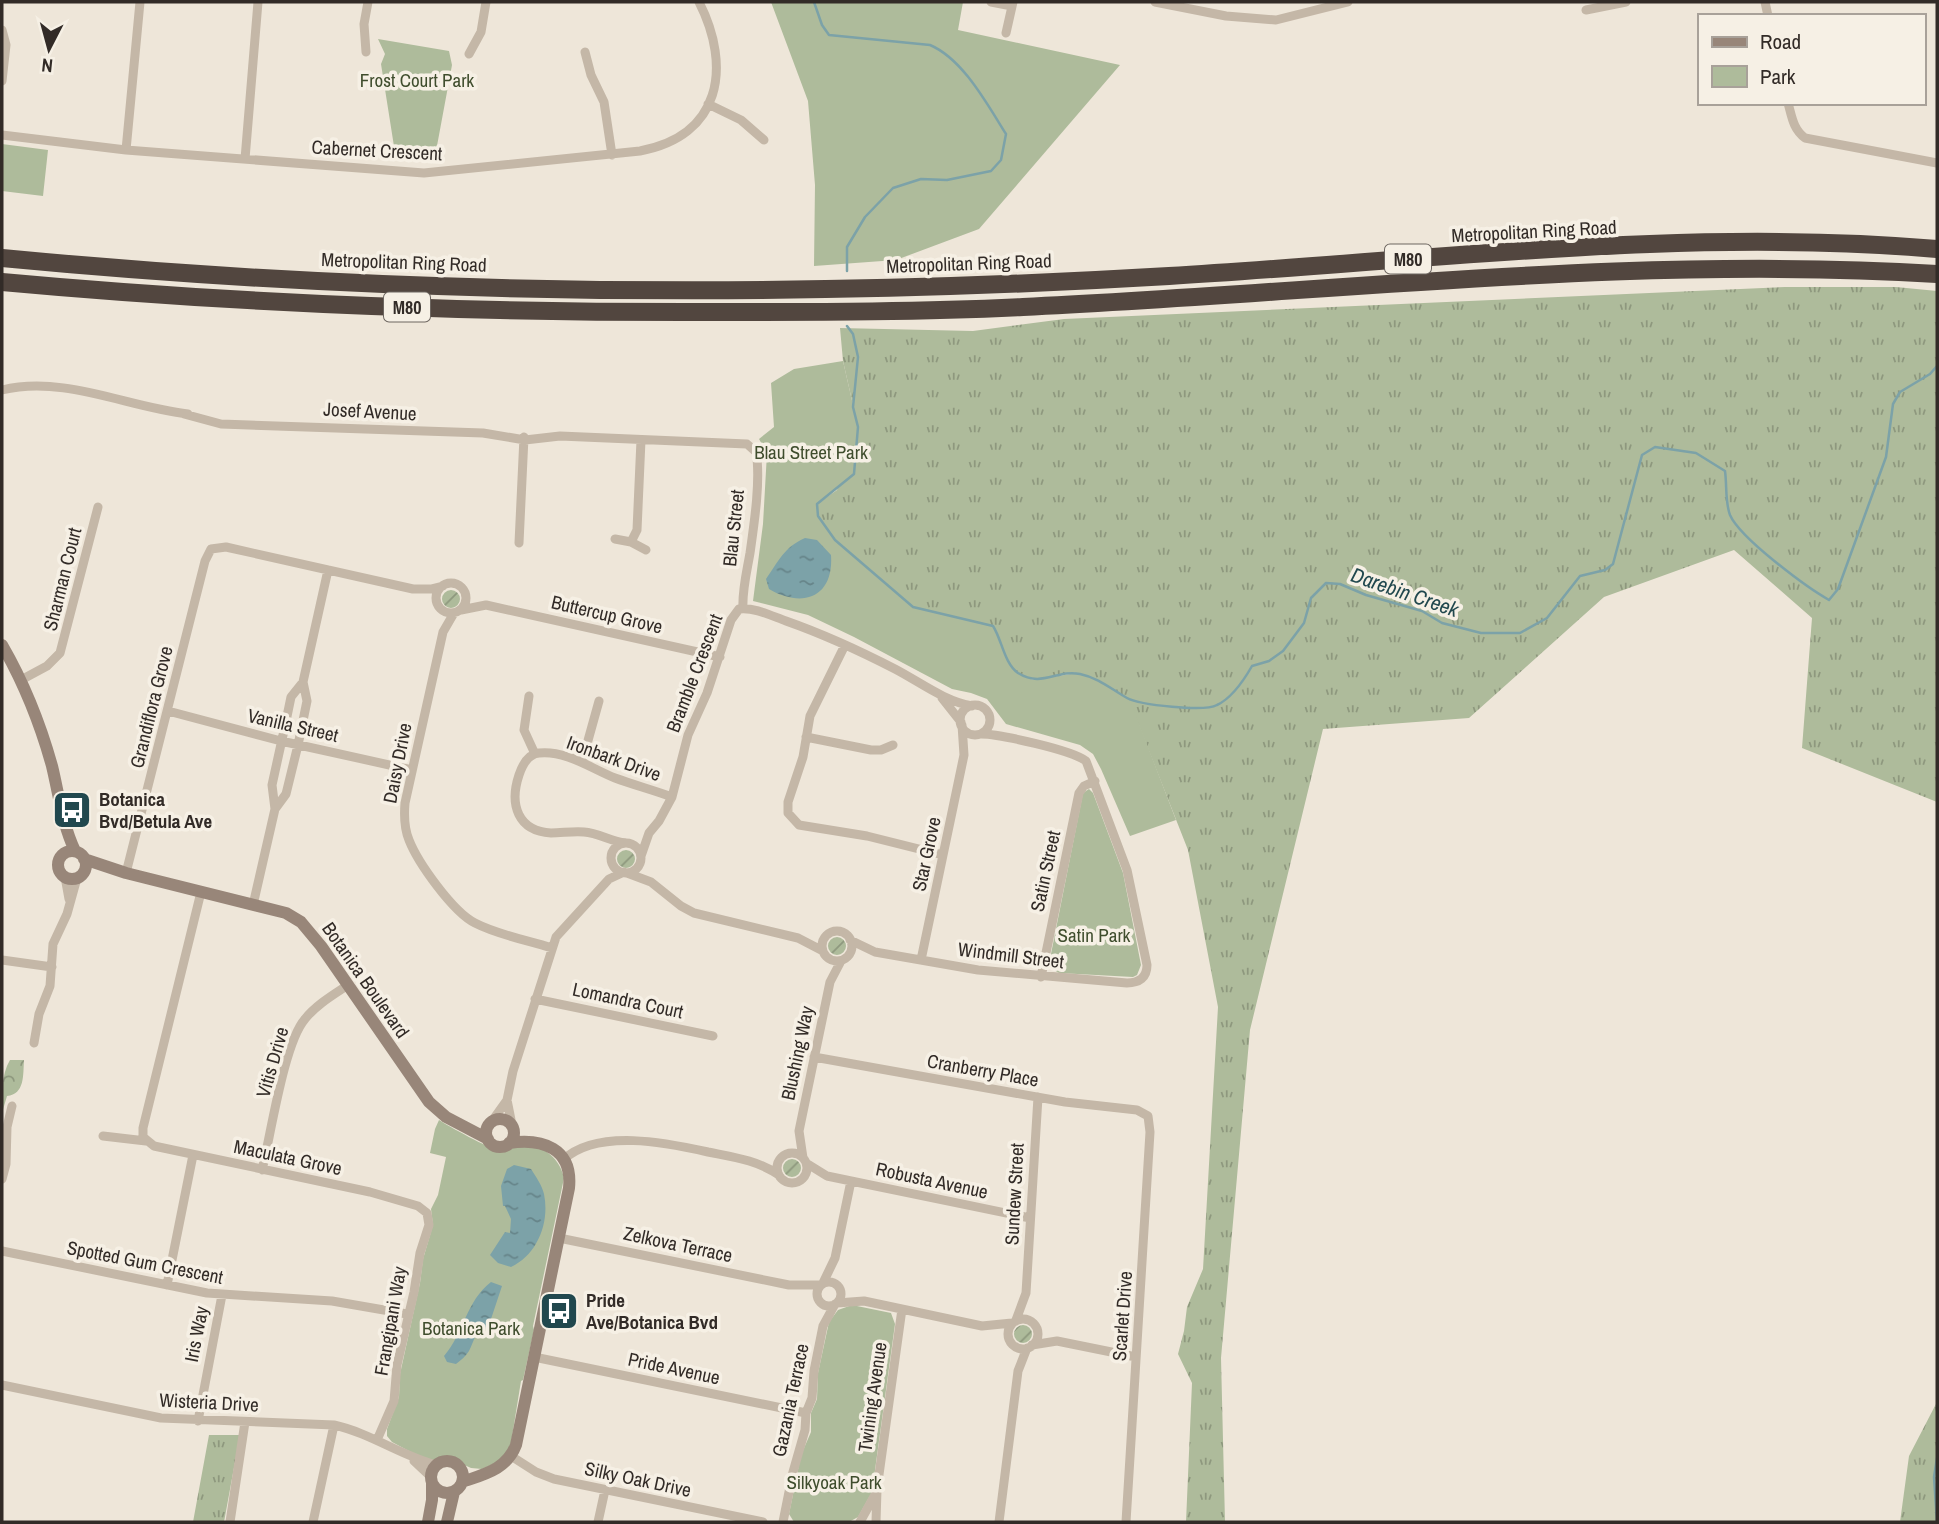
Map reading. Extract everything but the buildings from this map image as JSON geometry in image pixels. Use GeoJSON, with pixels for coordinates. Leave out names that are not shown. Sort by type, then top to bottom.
{"type":"FeatureCollection","features":[{"type":"Feature","properties":{"kind":"highway","name":"Metropolitan Ring Road"},"geometry":{"type":"LineString","coordinates":[[2,258],[319,280],[522,287],[810,289],[1167,276],[1681,243],[1849,243],[1937,249]]}},
{"type":"Feature","properties":{"kind":"highway","name":"M80"},"geometry":{"type":"LineString","coordinates":[[2,282],[197,298],[424,308],[583,312],[814,312],[1049,306],[1637,271],[1775,268],[1937,274]]}},
{"type":"Feature","properties":{"kind":"street"},"geometry":{"type":"LineString","coordinates":[[126,150],[140,2]]}},
{"type":"Feature","properties":{"kind":"street"},"geometry":{"type":"LineString","coordinates":[[245,159],[258,2]]}},
{"type":"Feature","properties":{"kind":"street"},"geometry":{"type":"LineString","coordinates":[[366,52],[364,24],[368,2]]}},
{"type":"Feature","properties":{"kind":"street"},"geometry":{"type":"LineString","coordinates":[[469,54],[481,32],[486,2]]}},
{"type":"Feature","properties":{"kind":"street","name":"Cabernet Crescent"},"geometry":{"type":"LineString","coordinates":[[2,135],[126,150],[440,173],[640,151],[666,145],[688,130],[708,104],[717,75],[717,50],[699,2]]}},
{"type":"Feature","properties":{"kind":"street"},"geometry":{"type":"LineString","coordinates":[[991,2],[1012,4],[1006,33]]}},
{"type":"Feature","properties":{"kind":"street"},"geometry":{"type":"LineString","coordinates":[[1155,2],[1226,16],[1276,20],[1348,2]]}},
{"type":"Feature","properties":{"kind":"street"},"geometry":{"type":"LineString","coordinates":[[1586,10],[1626,2]]}},
{"type":"Feature","properties":{"kind":"street"},"geometry":{"type":"LineString","coordinates":[[2,30],[6,45],[2,81]]}},
{"type":"Feature","properties":{"kind":"street"},"geometry":{"type":"LineString","coordinates":[[585,52],[591,75],[604,102],[612,155]]}},
{"type":"Feature","properties":{"kind":"street"},"geometry":{"type":"LineString","coordinates":[[708,104],[741,120],[764,140]]}},
{"type":"Feature","properties":{"kind":"street"},"geometry":{"type":"LineString","coordinates":[[1789,105],[1794,125],[1798,133],[1805,138],[1937,163]]}},
{"type":"Feature","properties":{"kind":"street","name":"Josef Avenue"},"geometry":{"type":"LineString","coordinates":[[2,390],[36,386],[61,388],[184,414],[256,424],[483,433],[504,431],[523,438],[537,433],[747,444],[756,452]]}},
{"type":"Feature","properties":{"kind":"street"},"geometry":{"type":"LineString","coordinates":[[519,543],[523,438]]}},
{"type":"Feature","properties":{"kind":"street"},"geometry":{"type":"LineString","coordinates":[[631,542],[637,530],[641,440]]}},
{"type":"Feature","properties":{"kind":"street","name":"Blau Street"},"geometry":{"type":"LineString","coordinates":[[743,608],[754,523],[756,452]]}},
{"type":"Feature","properties":{"kind":"street","name":"Sharman Court"},"geometry":{"type":"LineString","coordinates":[[21,680],[53,663],[60,653],[99,507]]}},
{"type":"Feature","properties":{"kind":"street"},"geometry":{"type":"LineString","coordinates":[[615,539],[631,542],[646,550]]}},
{"type":"Feature","properties":{"kind":"street","name":"Grandiflora Grove"},"geometry":{"type":"LineString","coordinates":[[126,873],[206,556],[211,549],[226,547],[328,570]]}},
{"type":"Feature","properties":{"kind":"street"},"geometry":{"type":"LineString","coordinates":[[275,809],[286,794],[298,745],[307,701],[303,682],[328,570],[413,589],[457,584],[464,591],[466,601],[457,612],[439,607],[413,589]]}},
{"type":"Feature","properties":{"kind":"street"},"geometry":{"type":"LineString","coordinates":[[439,607],[436,596],[443,586]]}},
{"type":"Feature","properties":{"kind":"street","name":"Buttercup Grove"},"geometry":{"type":"LineString","coordinates":[[464,591],[486,605],[720,657]]}},
{"type":"Feature","properties":{"kind":"street","name":"Buttercup Grove"},"geometry":{"type":"LineString","coordinates":[[457,612],[486,605]]}},
{"type":"Feature","properties":{"kind":"street","name":"Daisy Drive"},"geometry":{"type":"LineString","coordinates":[[439,607],[443,632],[404,815],[409,840],[450,903],[460,913],[477,925],[552,948]]}},
{"type":"Feature","properties":{"kind":"street","name":"Bramble Crescent"},"geometry":{"type":"LineString","coordinates":[[641,857],[649,833],[672,797],[688,735],[707,694],[733,615],[743,608],[792,623],[845,645],[897,670],[938,694],[960,704],[972,706]]}},
{"type":"Feature","properties":{"kind":"street","name":"Daisy Drive"},"geometry":{"type":"LineString","coordinates":[[443,632],[457,612]]}},
{"type":"Feature","properties":{"kind":"street"},"geometry":{"type":"LineString","coordinates":[[2,645],[21,680],[43,736],[62,818],[77,867],[67,914],[53,944],[50,986],[39,1014],[34,1043]]}},
{"type":"Feature","properties":{"kind":"street"},"geometry":{"type":"LineString","coordinates":[[845,645],[810,716],[800,766],[788,802],[788,814],[794,822],[824,830],[867,836],[943,855]]}},
{"type":"Feature","properties":{"kind":"street"},"geometry":{"type":"LineString","coordinates":[[253,905],[275,809],[272,785],[281,741],[291,697],[303,682]]}},
{"type":"Feature","properties":{"kind":"street","name":"Bramble Crescent"},"geometry":{"type":"LineString","coordinates":[[938,694],[961,724]]}},
{"type":"Feature","properties":{"kind":"street"},"geometry":{"type":"LineString","coordinates":[[529,696],[524,730],[535,754]]}},
{"type":"Feature","properties":{"kind":"street"},"geometry":{"type":"LineString","coordinates":[[582,762],[599,701]]}},
{"type":"Feature","properties":{"kind":"street"},"geometry":{"type":"LineString","coordinates":[[1006,737],[982,707],[972,706],[965,710],[961,724],[970,734],[1006,737],[1077,754],[1086,761],[1095,781]]}},
{"type":"Feature","properties":{"kind":"street","name":"Vanilla Street"},"geometry":{"type":"LineString","coordinates":[[168,711],[281,741],[412,770]]}},
{"type":"Feature","properties":{"kind":"street"},"geometry":{"type":"LineString","coordinates":[[979,734],[988,728],[990,720]]}},
{"type":"Feature","properties":{"kind":"street","name":"Star Grove"},"geometry":{"type":"LineString","coordinates":[[921,960],[964,755],[961,724]]}},
{"type":"Feature","properties":{"kind":"street","name":"Star Grove"},"geometry":{"type":"LineString","coordinates":[[964,755],[979,734]]}},
{"type":"Feature","properties":{"kind":"street"},"geometry":{"type":"LineString","coordinates":[[806,737],[871,750],[881,750],[893,745]]}},
{"type":"Feature","properties":{"kind":"street","name":"Ironbark Drive"},"geometry":{"type":"LineString","coordinates":[[627,844],[581,831],[543,832],[528,827],[518,817],[515,803],[518,776],[527,759],[535,754],[547,753],[582,762],[613,778],[672,797]]}},
{"type":"Feature","properties":{"kind":"street","name":"Satin Street"},"geometry":{"type":"LineString","coordinates":[[1041,977],[1079,793],[1084,786],[1095,781]]}},
{"type":"Feature","properties":{"kind":"street","name":"Windmill Street"},"geometry":{"type":"LineString","coordinates":[[850,940],[875,952],[978,971],[1127,983],[1142,979],[1147,965],[1131,884],[1095,781]]}},
{"type":"Feature","properties":{"kind":"street"},"geometry":{"type":"LineString","coordinates":[[62,818],[58,868],[77,867]]}},
{"type":"Feature","properties":{"kind":"street","name":"Bramble Crescent"},"geometry":{"type":"LineString","coordinates":[[627,844],[649,833]]}},
{"type":"Feature","properties":{"kind":"street"},"geometry":{"type":"LineString","coordinates":[[600,836],[616,868],[651,881],[694,913],[798,937],[839,932],[850,940],[852,948],[843,960],[831,960],[798,937]]}},
{"type":"Feature","properties":{"kind":"street"},"geometry":{"type":"LineString","coordinates":[[609,879],[616,847],[627,844],[637,848],[651,881]]}},
{"type":"Feature","properties":{"kind":"street"},"geometry":{"type":"LineString","coordinates":[[60,857],[66,852],[77,867]]}},
{"type":"Feature","properties":{"kind":"street"},"geometry":{"type":"LineString","coordinates":[[509,1143],[513,1137],[513,1127],[507,1100],[513,1071],[552,948],[562,929],[609,879],[635,870],[641,857]]}},
{"type":"Feature","properties":{"kind":"street","name":"Botanica Boulevard"},"geometry":{"type":"LineString","coordinates":[[77,867],[126,873],[286,914],[301,922],[429,1102],[446,1117],[488,1139]]}},
{"type":"Feature","properties":{"kind":"street"},"geometry":{"type":"LineString","coordinates":[[146,1141],[143,1128],[201,892]]}},
{"type":"Feature","properties":{"kind":"street"},"geometry":{"type":"LineString","coordinates":[[823,953],[822,943],[827,935]]}},
{"type":"Feature","properties":{"kind":"street","name":"Windmill Street"},"geometry":{"type":"LineString","coordinates":[[843,960],[875,952]]}},
{"type":"Feature","properties":{"kind":"street","name":"Blushing Way"},"geometry":{"type":"LineString","coordinates":[[823,953],[830,982]]}},
{"type":"Feature","properties":{"kind":"street"},"geometry":{"type":"LineString","coordinates":[[2,960],[52,967]]}},
{"type":"Feature","properties":{"kind":"street","name":"Blushing Way"},"geometry":{"type":"LineString","coordinates":[[804,1160],[799,1131],[830,982],[843,960]]}},
{"type":"Feature","properties":{"kind":"street","name":"Vitis Drive"},"geometry":{"type":"LineString","coordinates":[[262,1170],[297,1030],[312,1011],[348,985]]}},
{"type":"Feature","properties":{"kind":"street","name":"Lomandra Court"},"geometry":{"type":"LineString","coordinates":[[536,999],[713,1036]]}},
{"type":"Feature","properties":{"kind":"street","name":"Cranberry Place"},"geometry":{"type":"LineString","coordinates":[[814,1057],[1145,1113]]}},
{"type":"Feature","properties":{"kind":"street","name":"Sundew Street"},"geometry":{"type":"LineString","coordinates":[[1034,1325],[1026,1293],[1038,1097]]}},
{"type":"Feature","properties":{"kind":"street"},"geometry":{"type":"LineString","coordinates":[[507,1100],[490,1122],[486,1131],[488,1139],[497,1146],[529,1140]]}},
{"type":"Feature","properties":{"kind":"street"},"geometry":{"type":"LineString","coordinates":[[2,1179],[6,1164],[7,1127],[12,1106]]}},
{"type":"Feature","properties":{"kind":"street","name":"Scarlet Drive"},"geometry":{"type":"LineString","coordinates":[[1126,1522],[1150,1132],[1150,1121],[1145,1113]]}},
{"type":"Feature","properties":{"kind":"street"},"geometry":{"type":"LineString","coordinates":[[433,1475],[435,1488],[444,1493],[459,1481],[500,1467],[511,1456],[516,1444],[570,1181],[563,1160],[547,1145],[529,1140],[505,1119],[468,1127]]}},
{"type":"Feature","properties":{"kind":"street","name":"Blushing Way"},"geometry":{"type":"LineString","coordinates":[[782,1157],[799,1131]]}},
{"type":"Feature","properties":{"kind":"street","name":"Maculata Grove"},"geometry":{"type":"LineString","coordinates":[[103,1136],[146,1141],[154,1146],[193,1155],[369,1192],[423,1209]]}},
{"type":"Feature","properties":{"kind":"street"},"geometry":{"type":"LineString","coordinates":[[563,1160],[579,1148],[620,1141],[648,1140],[754,1161],[786,1181],[796,1182],[806,1172],[804,1160],[791,1153],[754,1161]]}},
{"type":"Feature","properties":{"kind":"street"},"geometry":{"type":"LineString","coordinates":[[167,1285],[193,1155]]}},
{"type":"Feature","properties":{"kind":"street"},"geometry":{"type":"LineString","coordinates":[[779,1175],[777,1167],[782,1157]]}},
{"type":"Feature","properties":{"kind":"street","name":"Robusta Avenue"},"geometry":{"type":"LineString","coordinates":[[804,1160],[827,1176]]}},
{"type":"Feature","properties":{"kind":"street","name":"Robusta Avenue"},"geometry":{"type":"LineString","coordinates":[[801,1179],[827,1176],[1030,1218]]}},
{"type":"Feature","properties":{"kind":"street"},"geometry":{"type":"LineString","coordinates":[[851,1181],[835,1258],[817,1292],[819,1301],[827,1306],[864,1301],[982,1325],[1024,1319],[1057,1341]]}},
{"type":"Feature","properties":{"kind":"street","name":"Frangipani Way"},"geometry":{"type":"LineString","coordinates":[[377,1440],[394,1401],[397,1365],[407,1314],[429,1225],[429,1217],[423,1209]]}},
{"type":"Feature","properties":{"kind":"street","name":"Zelkova Terrace"},"geometry":{"type":"LineString","coordinates":[[559,1238],[789,1285],[822,1284]]}},
{"type":"Feature","properties":{"kind":"street","name":"Spotted Gum Crescent"},"geometry":{"type":"LineString","coordinates":[[2,1251],[222,1295],[332,1301],[407,1314]]}},
{"type":"Feature","properties":{"kind":"street"},"geometry":{"type":"LineString","coordinates":[[835,1258],[841,1296],[836,1303]]}},
{"type":"Feature","properties":{"kind":"street"},"geometry":{"type":"LineString","coordinates":[[822,1284],[831,1282],[864,1301]]}},
{"type":"Feature","properties":{"kind":"street","name":"Zelkova Terrace"},"geometry":{"type":"LineString","coordinates":[[789,1285],[819,1301]]}},
{"type":"Feature","properties":{"kind":"street","name":"Sundew Street"},"geometry":{"type":"LineString","coordinates":[[1014,1322],[1026,1293]]}},
{"type":"Feature","properties":{"kind":"street","name":"Iris Way"},"geometry":{"type":"LineString","coordinates":[[198,1422],[222,1295]]}},
{"type":"Feature","properties":{"kind":"street","name":"Gazania Terrace"},"geometry":{"type":"LineString","coordinates":[[819,1301],[823,1326]]}},
{"type":"Feature","properties":{"kind":"street","name":"Gazania Terrace"},"geometry":{"type":"LineString","coordinates":[[783,1522],[805,1430],[806,1413],[812,1398],[814,1371],[823,1326],[836,1303]]}},
{"type":"Feature","properties":{"kind":"street","name":"Twining Avenue"},"geometry":{"type":"LineString","coordinates":[[876,1522],[877,1489],[902,1309]]}},
{"type":"Feature","properties":{"kind":"street"},"geometry":{"type":"LineString","coordinates":[[1014,1322],[1008,1332],[1018,1371]]}},
{"type":"Feature","properties":{"kind":"street"},"geometry":{"type":"LineString","coordinates":[[982,1325],[1019,1348],[1057,1341],[1136,1357]]}},
{"type":"Feature","properties":{"kind":"street"},"geometry":{"type":"LineString","coordinates":[[999,1522],[1018,1371],[1037,1337],[1034,1325]]}},
{"type":"Feature","properties":{"kind":"street","name":"Pride Avenue"},"geometry":{"type":"LineString","coordinates":[[534,1357],[806,1413]]}},
{"type":"Feature","properties":{"kind":"street","name":"Wisteria Drive"},"geometry":{"type":"LineString","coordinates":[[2,1385],[161,1418],[198,1422],[334,1425],[377,1440],[410,1458],[433,1475]]}},
{"type":"Feature","properties":{"kind":"street"},"geometry":{"type":"LineString","coordinates":[[230,1522],[245,1422]]}},
{"type":"Feature","properties":{"kind":"street"},"geometry":{"type":"LineString","coordinates":[[313,1522],[334,1425]]}},
{"type":"Feature","properties":{"kind":"street","name":"Silky Oak Drive"},"geometry":{"type":"LineString","coordinates":[[511,1456],[545,1476],[763,1522]]}},
{"type":"Feature","properties":{"kind":"street"},"geometry":{"type":"LineString","coordinates":[[428,1522],[433,1475],[449,1461],[459,1481],[447,1522]]}},
{"type":"Feature","properties":{"kind":"street","name":"Twining Avenue"},"geometry":{"type":"LineString","coordinates":[[860,1522],[877,1489]]}},
{"type":"Feature","properties":{"kind":"street"},"geometry":{"type":"LineString","coordinates":[[598,1522],[605,1490]]}},
{"type":"Feature","properties":{"kind":"green space"},"geometry":{"type":"Polygon","coordinates":[[[771,2],[963,2],[958,30],[1120,65],[979,229],[896,260],[814,266],[815,185],[808,101],[771,2]]]}},
{"type":"Feature","properties":{"kind":"green space","name":"Frost Court Park"},"geometry":{"type":"Polygon","coordinates":[[[378,39],[449,51],[452,65],[434,162],[396,159],[381,64],[385,54],[378,39]]]}},
{"type":"Feature","properties":{"kind":"green space"},"geometry":{"type":"Polygon","coordinates":[[[2,144],[48,150],[43,196],[2,191],[2,144]]]}},
{"type":"Feature","properties":{"kind":"green space"},"geometry":{"type":"Polygon","coordinates":[[[1785,287],[1896,287],[1937,291],[1937,802],[1802,748],[1812,618],[1734,550],[1604,597],[1469,718],[1323,729],[1250,1030],[1221,1358],[1225,1522],[1186,1522],[1192,1383],[1178,1354],[1187,1307],[1203,1269],[1218,1007],[1188,850],[1129,700],[1081,674],[1068,673],[1036,679],[1021,676],[1007,660],[993,626],[913,607],[835,540],[818,516],[817,504],[837,490],[858,427],[843,361],[840,328],[973,331],[1064,319],[1785,287]]]}},
{"type":"Feature","properties":{"kind":"green space","name":"Blau Street Park"},"geometry":{"type":"Polygon","coordinates":[[[843,361],[858,427],[854,474],[817,504],[818,516],[835,540],[913,606],[993,626],[1015,671],[1033,680],[1077,673],[1102,681],[1130,700],[1176,820],[1130,836],[1093,754],[1080,745],[1006,724],[987,699],[952,689],[808,615],[753,601],[763,524],[767,453],[759,439],[774,427],[771,383],[794,369],[843,361]]]}},
{"type":"Feature","properties":{"kind":"green space"},"geometry":{"type":"Polygon","coordinates":[[[447,590],[455,590],[460,599],[458,606],[447,608],[442,603],[442,595],[447,590]]]}},
{"type":"Feature","properties":{"kind":"green space","name":"Satin Park"},"geometry":{"type":"Polygon","coordinates":[[[1089,789],[1093,793],[1123,873],[1141,965],[1137,975],[1133,977],[1059,973],[1049,964],[1083,793],[1089,789]]]}},
{"type":"Feature","properties":{"kind":"green space"},"geometry":{"type":"Polygon","coordinates":[[[622,850],[630,850],[635,859],[633,866],[622,868],[617,863],[617,855],[622,850]]]}},
{"type":"Feature","properties":{"kind":"green space"},"geometry":{"type":"Polygon","coordinates":[[[837,937],[843,940],[846,946],[843,952],[837,955],[831,952],[828,946],[831,940],[837,937]]]}},
{"type":"Feature","properties":{"kind":"green space"},"geometry":{"type":"Polygon","coordinates":[[[10,1060],[24,1060],[23,1077],[17,1092],[7,1096],[2,1113],[2,1092],[10,1060]]]}},
{"type":"Feature","properties":{"kind":"green space","name":"Botanica Park"},"geometry":{"type":"Polygon","coordinates":[[[439,1120],[498,1150],[525,1145],[539,1148],[555,1159],[564,1178],[534,1330],[521,1381],[511,1443],[508,1451],[497,1462],[482,1469],[471,1468],[451,1459],[432,1461],[422,1458],[392,1442],[387,1436],[399,1397],[400,1374],[423,1259],[433,1225],[431,1209],[438,1195],[446,1157],[430,1153],[439,1120]]]}},
{"type":"Feature","properties":{"kind":"green space"},"geometry":{"type":"Polygon","coordinates":[[[788,1159],[796,1159],[801,1168],[799,1175],[788,1177],[783,1172],[783,1164],[788,1159]]]}},
{"type":"Feature","properties":{"kind":"green space","name":"Silkyoak Park"},"geometry":{"type":"Polygon","coordinates":[[[852,1305],[891,1313],[895,1324],[872,1492],[858,1517],[849,1522],[794,1522],[789,1514],[801,1455],[811,1432],[811,1413],[817,1399],[818,1373],[829,1322],[838,1310],[852,1305]]]}},
{"type":"Feature","properties":{"kind":"green space"},"geometry":{"type":"Polygon","coordinates":[[[1023,1325],[1031,1330],[1032,1334],[1027,1342],[1023,1343],[1015,1338],[1014,1334],[1019,1326],[1023,1325]]]}},
{"type":"Feature","properties":{"kind":"green space"},"geometry":{"type":"Polygon","coordinates":[[[1937,1402],[1937,1522],[1900,1522],[1909,1456],[1937,1402]]]}},
{"type":"Feature","properties":{"kind":"green space"},"geometry":{"type":"Polygon","coordinates":[[[209,1435],[240,1435],[224,1522],[193,1522],[209,1435]]]}},
{"type":"Feature","properties":{"kind":"water"},"geometry":{"type":"Polygon","coordinates":[[[805,538],[817,540],[831,555],[831,569],[822,589],[814,595],[793,598],[769,589],[766,579],[778,561],[787,550],[805,538]]]}},
{"type":"Feature","properties":{"kind":"water"},"geometry":{"type":"Polygon","coordinates":[[[514,1165],[531,1169],[542,1187],[545,1216],[540,1237],[528,1255],[511,1267],[498,1263],[490,1255],[505,1232],[510,1233],[511,1219],[503,1206],[501,1186],[507,1169],[514,1165]]]}},
{"type":"Feature","properties":{"kind":"water"},"geometry":{"type":"Polygon","coordinates":[[[491,1282],[502,1286],[488,1328],[477,1334],[469,1351],[460,1361],[456,1364],[447,1362],[444,1356],[470,1308],[491,1282]]]}},
{"type":"Feature","properties":{"kind":"waterway","name":"Darebin Creek"},"geometry":{"type":"LineString","coordinates":[[814,2],[822,25],[829,35],[930,45],[942,52],[964,71],[1006,134],[1001,160],[991,171],[947,180],[921,179],[893,188],[865,217],[847,247],[847,271]]}},
{"type":"Feature","properties":{"kind":"waterway","name":"Darebin Creek"},"geometry":{"type":"LineString","coordinates":[[847,326],[853,334],[858,357],[853,407],[858,427],[854,474],[817,504],[818,516],[835,540],[913,607],[993,626],[1009,663],[1018,673],[1035,679],[1080,674],[1099,681],[1134,701],[1186,708],[1217,705],[1237,688],[1252,666],[1269,661],[1283,651],[1304,623],[1311,598],[1326,583],[1340,584],[1366,595],[1422,611],[1442,623],[1481,633],[1520,633],[1547,618],[1580,576],[1605,570],[1613,564],[1642,455],[1655,447],[1696,453],[1725,471],[1728,510],[1736,525],[1775,561],[1829,600],[1838,589],[1886,457],[1893,404],[1900,392],[1930,374],[1937,366]]}},
{"type":"Feature","properties":{"kind":"waterway","name":"Darebin Creek"},"geometry":{"type":"LineString","coordinates":[[1937,1458],[1934,1477],[1937,1522]]}},
{"type":"Feature","properties":{"kind":"place","name":"Botanica Bvd/Betula Ave"},"geometry":{"type":"Point","coordinates":[72,810]}},
{"type":"Feature","properties":{"kind":"place","name":"Pride Ave/Botanica Bvd"},"geometry":{"type":"Point","coordinates":[559,1311]}}]}
